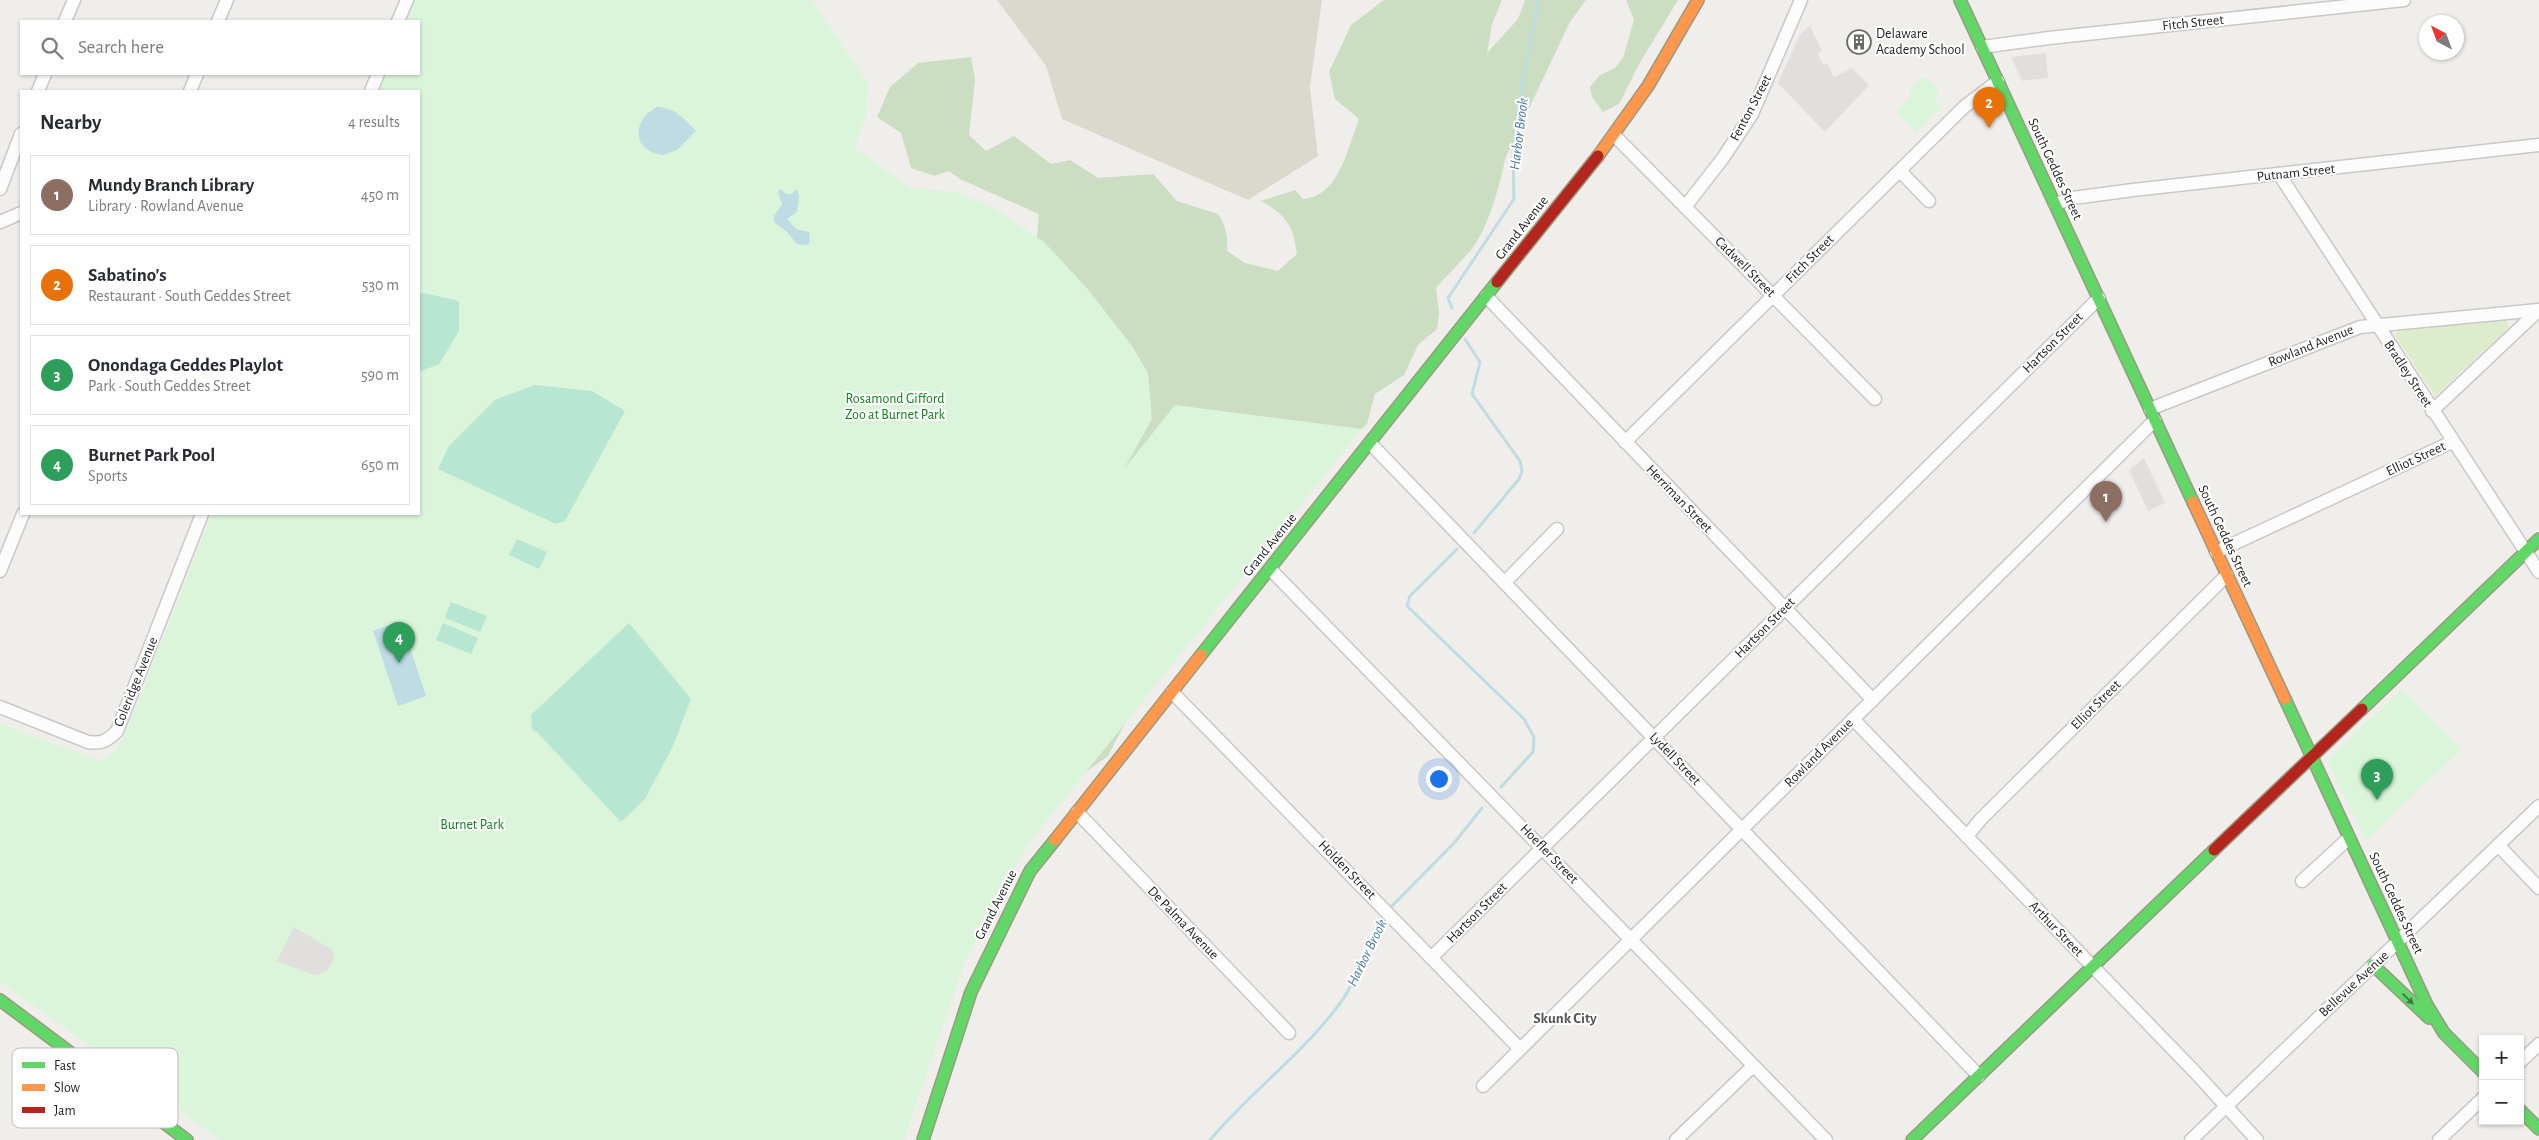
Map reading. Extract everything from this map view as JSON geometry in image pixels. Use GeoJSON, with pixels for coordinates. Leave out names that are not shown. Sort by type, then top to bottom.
{"type":"FeatureCollection","features":[{"type":"Feature","properties":{"kind":"street"},"geometry":{"type":"LineString","coordinates":[[66,20],[74,0]]}},
{"type":"Feature","properties":{"kind":"street"},"geometry":{"type":"LineString","coordinates":[[218,20],[227,0]]}},
{"type":"Feature","properties":{"kind":"street"},"geometry":{"type":"LineString","coordinates":[[398,20],[407,0]]}},
{"type":"Feature","properties":{"kind":"street","name":"Grand Avenue"},"geometry":{"type":"LineString","coordinates":[[924,1140],[975,983],[1030,871],[1614,135],[1648,90],[1682,32],[1698,0]]}},
{"type":"Feature","properties":{"kind":"street","name":"Fenton Street"},"geometry":{"type":"LineString","coordinates":[[1685,207],[1724,158],[1752,114],[1801,0]]}},
{"type":"Feature","properties":{"kind":"street","name":"South Geddes Street"},"geometry":{"type":"LineString","coordinates":[[1960,0],[2427,1005],[2444,1032],[2479,1068]]}},
{"type":"Feature","properties":{"kind":"street","name":"Fitch Street"},"geometry":{"type":"LineString","coordinates":[[1982,47],[2404,0]]}},
{"type":"Feature","properties":{"kind":"street"},"geometry":{"type":"LineString","coordinates":[[38,90],[45,75]]}},
{"type":"Feature","properties":{"kind":"street"},"geometry":{"type":"LineString","coordinates":[[190,90],[197,75]]}},
{"type":"Feature","properties":{"kind":"street"},"geometry":{"type":"LineString","coordinates":[[370,90],[378,75]]}},
{"type":"Feature","properties":{"kind":"street","name":"Fitch Street"},"geometry":{"type":"LineString","coordinates":[[1625,442],[1964,107],[1998,81]]}},
{"type":"Feature","properties":{"kind":"street","name":"Cadwell Street"},"geometry":{"type":"LineString","coordinates":[[1614,135],[1875,399]]}},
{"type":"Feature","properties":{"kind":"street"},"geometry":{"type":"LineString","coordinates":[[0,189],[20,137]]}},
{"type":"Feature","properties":{"kind":"street","name":"Putnam Street"},"geometry":{"type":"LineString","coordinates":[[2055,204],[2073,198],[2133,190],[2539,145]]}},
{"type":"Feature","properties":{"kind":"street"},"geometry":{"type":"LineString","coordinates":[[1900,171],[1929,201]]}},
{"type":"Feature","properties":{"kind":"street","name":"Bradley Street"},"geometry":{"type":"LineString","coordinates":[[2279,174],[2452,442],[2539,572]]}},
{"type":"Feature","properties":{"kind":"street"},"geometry":{"type":"LineString","coordinates":[[0,222],[20,213]]}},
{"type":"Feature","properties":{"kind":"street","name":"Herriman Street"},"geometry":{"type":"LineString","coordinates":[[1486,296],[1873,700]]}},
{"type":"Feature","properties":{"kind":"street","name":"Hartson Street"},"geometry":{"type":"LineString","coordinates":[[1431,958],[2099,298]]}},
{"type":"Feature","properties":{"kind":"street"},"geometry":{"type":"LineString","coordinates":[[2432,411],[2539,310]]}},
{"type":"Feature","properties":{"kind":"street","name":"Rowland Avenue"},"geometry":{"type":"LineString","coordinates":[[1484,1086],[1873,700],[2152,415],[2360,327],[2539,310]]}},
{"type":"Feature","properties":{"kind":"street","name":"Elliot Street"},"geometry":{"type":"LineString","coordinates":[[2216,552],[2452,442]]}},
{"type":"Feature","properties":{"kind":"street","name":"Lydell Street"},"geometry":{"type":"LineString","coordinates":[[1370,443],[1979,1076]]}},
{"type":"Feature","properties":{"kind":"street"},"geometry":{"type":"LineString","coordinates":[[0,571],[23,515]]}},
{"type":"Feature","properties":{"kind":"street","name":"Coleridge Avenue"},"geometry":{"type":"LineString","coordinates":[[0,707],[88,742],[100,744],[108,740],[117,731],[202,515]]}},
{"type":"Feature","properties":{"kind":"street"},"geometry":{"type":"LineString","coordinates":[[1505,582],[1557,529]]}},
{"type":"Feature","properties":{"kind":"street"},"geometry":{"type":"LineString","coordinates":[[1912,1140],[2539,539]]}},
{"type":"Feature","properties":{"kind":"street","name":"Hoefler Street"},"geometry":{"type":"LineString","coordinates":[[1270,569],[1826,1140]]}},
{"type":"Feature","properties":{"kind":"street","name":"Elliot Street"},"geometry":{"type":"LineString","coordinates":[[1967,836],[1988,812],[2227,575]]}},
{"type":"Feature","properties":{"kind":"street","name":"Holden Street"},"geometry":{"type":"LineString","coordinates":[[1172,692],[1520,1049]]}},
{"type":"Feature","properties":{"kind":"street","name":"Arthur Street"},"geometry":{"type":"LineString","coordinates":[[1853,719],[2092,968],[2194,1071],[2257,1140]]}},
{"type":"Feature","properties":{"kind":"street","name":"Bellevue Avenue"},"geometry":{"type":"LineString","coordinates":[[2191,1140],[2539,806]]}},
{"type":"Feature","properties":{"kind":"street","name":"De Palma Avenue"},"geometry":{"type":"LineString","coordinates":[[1077,812],[1289,1033]]}},
{"type":"Feature","properties":{"kind":"street"},"geometry":{"type":"LineString","coordinates":[[2302,881],[2349,838]]}},
{"type":"Feature","properties":{"kind":"street"},"geometry":{"type":"LineString","coordinates":[[2498,845],[2539,888]]}},
{"type":"Feature","properties":{"kind":"street"},"geometry":{"type":"LineString","coordinates":[[2374,965],[2444,1032]]}},
{"type":"Feature","properties":{"kind":"street"},"geometry":{"type":"LineString","coordinates":[[0,1000],[64,1048]]}},
{"type":"Feature","properties":{"kind":"street"},"geometry":{"type":"LineString","coordinates":[[2524,1058],[2539,1044]]}},
{"type":"Feature","properties":{"kind":"street"},"geometry":{"type":"LineString","coordinates":[[1676,1140],[1754,1066]]}},
{"type":"Feature","properties":{"kind":"street"},"geometry":{"type":"LineString","coordinates":[[2440,1140],[2479,1102]]}},
{"type":"Feature","properties":{"kind":"street"},"geometry":{"type":"LineString","coordinates":[[2524,1114],[2539,1129]]}},
{"type":"Feature","properties":{"kind":"street"},"geometry":{"type":"LineString","coordinates":[[171,1128],[187,1140]]}},
{"type":"Feature","properties":{"kind":"shaded area"},"geometry":{"type":"Polygon","coordinates":[[[997,0],[1322,0],[1310,87],[1318,156],[1248,200],[1062,119],[1046,66],[997,0]]]}},
{"type":"Feature","properties":{"kind":"shaded area"},"geometry":{"type":"Polygon","coordinates":[[[1810,26],[1822,51],[1818,54],[1823,64],[1827,63],[1834,77],[1852,68],[1869,85],[1825,132],[1778,83],[1800,34],[1810,26]]]}},
{"type":"Feature","properties":{"kind":"shaded area"},"geometry":{"type":"Polygon","coordinates":[[[2046,53],[2048,78],[2022,81],[2011,57],[2046,53]]]}},
{"type":"Feature","properties":{"kind":"shaded area"},"geometry":{"type":"Polygon","coordinates":[[[2144,458],[2165,503],[2148,511],[2129,470],[2144,458]]]}},
{"type":"Feature","properties":{"kind":"shaded area"},"geometry":{"type":"Polygon","coordinates":[[[294,927],[331,949],[335,957],[327,971],[317,975],[311,974],[277,961],[294,927]]]}},
{"type":"Feature","properties":{"kind":"green space","name":"Burnet Park"},"geometry":{"type":"Polygon","coordinates":[[[415,0],[812,0],[868,83],[866,115],[855,148],[910,188],[956,192],[994,208],[1044,242],[1086,287],[1132,346],[1148,373],[1152,419],[1124,469],[1175,405],[1362,429],[1028,844],[965,961],[904,1140],[220,1140],[178,1110],[178,1048],[93,1048],[0,981],[0,724],[101,761],[113,753],[125,735],[212,515],[420,515],[420,90],[379,90],[386,75],[420,75],[420,20],[407,20],[415,0]]]}},
{"type":"Feature","properties":{"kind":"green space"},"geometry":{"type":"Polygon","coordinates":[[[1384,0],[1502,0],[1492,24],[1487,53],[1518,19],[1525,0],[1586,0],[1570,22],[1505,159],[1497,193],[1477,242],[1436,288],[1439,312],[1437,329],[1418,345],[1404,375],[1375,394],[1367,424],[1329,461],[1125,723],[1108,756],[1059,791],[1033,282],[1039,214],[960,179],[949,171],[935,176],[911,168],[901,133],[877,117],[890,87],[918,63],[971,57],[975,79],[969,135],[986,151],[1014,136],[1051,164],[1070,160],[1098,178],[1153,174],[1177,201],[1218,214],[1226,232],[1227,251],[1245,263],[1278,271],[1297,254],[1293,236],[1291,228],[1283,217],[1261,201],[1295,190],[1303,199],[1315,196],[1325,190],[1334,180],[1346,156],[1359,119],[1335,99],[1329,72],[1351,25],[1384,0]]]}},
{"type":"Feature","properties":{"kind":"green space"},"geometry":{"type":"Polygon","coordinates":[[[1626,0],[1678,0],[1639,64],[1619,104],[1603,112],[1592,97],[1590,87],[1600,75],[1615,68],[1623,58],[1634,20],[1626,0]]]}},
{"type":"Feature","properties":{"kind":"green space"},"geometry":{"type":"Polygon","coordinates":[[[1920,78],[1929,79],[1939,89],[1935,99],[1942,107],[1916,132],[1896,111],[1909,99],[1911,87],[1920,78]]]}},
{"type":"Feature","properties":{"kind":"green space"},"geometry":{"type":"Polygon","coordinates":[[[420,292],[459,301],[459,331],[439,364],[420,372],[420,292]]]}},
{"type":"Feature","properties":{"kind":"green space"},"geometry":{"type":"Polygon","coordinates":[[[2506,319],[2509,326],[2507,329],[2435,396],[2395,335],[2399,330],[2506,319]]]}},
{"type":"Feature","properties":{"kind":"green space"},"geometry":{"type":"Polygon","coordinates":[[[534,385],[592,391],[625,411],[565,521],[556,524],[438,469],[449,446],[495,400],[534,385]]]}},
{"type":"Feature","properties":{"kind":"green space"},"geometry":{"type":"Polygon","coordinates":[[[517,539],[547,552],[539,569],[509,555],[517,539]]]}},
{"type":"Feature","properties":{"kind":"green space"},"geometry":{"type":"Polygon","coordinates":[[[451,602],[487,616],[480,632],[445,618],[451,602]]]}},
{"type":"Feature","properties":{"kind":"green space"},"geometry":{"type":"Polygon","coordinates":[[[443,623],[478,638],[471,654],[436,640],[443,623]]]}},
{"type":"Feature","properties":{"kind":"green space"},"geometry":{"type":"Polygon","coordinates":[[[629,623],[691,699],[673,746],[645,799],[621,822],[537,732],[532,729],[531,715],[629,623]]]}},
{"type":"Feature","properties":{"kind":"green space"},"geometry":{"type":"Polygon","coordinates":[[[2402,689],[2462,749],[2366,840],[2327,760],[2402,689]]]}},
{"type":"Feature","properties":{"kind":"water"},"geometry":{"type":"Polygon","coordinates":[[[657,107],[675,112],[696,131],[677,150],[663,155],[653,153],[645,148],[639,135],[639,127],[643,120],[657,107]]]}},
{"type":"Feature","properties":{"kind":"water"},"geometry":{"type":"Polygon","coordinates":[[[780,189],[786,194],[792,194],[796,189],[799,195],[797,212],[787,219],[796,229],[809,232],[810,242],[807,245],[797,244],[787,232],[774,222],[774,216],[782,204],[778,192],[780,189]]]}},
{"type":"Feature","properties":{"kind":"water"},"geometry":{"type":"Polygon","coordinates":[[[401,621],[426,696],[398,706],[373,631],[401,621]]]}},
{"type":"Feature","properties":{"kind":"waterway","name":"Harbor Brook"},"geometry":{"type":"LineString","coordinates":[[1452,308],[1448,298],[1514,199],[1513,151],[1522,85],[1539,0]]}},
{"type":"Feature","properties":{"kind":"waterway","name":"Harbor Brook"},"geometry":{"type":"LineString","coordinates":[[1465,339],[1480,362],[1472,394],[1520,461],[1522,471],[1519,479],[1474,533]]}},
{"type":"Feature","properties":{"kind":"waterway","name":"Harbor Brook"},"geometry":{"type":"LineString","coordinates":[[1457,549],[1410,596],[1407,606],[1524,719],[1534,737],[1533,752],[1501,787]]}},
{"type":"Feature","properties":{"kind":"waterway","name":"Harbor Brook"},"geometry":{"type":"LineString","coordinates":[[1389,909],[1454,843],[1482,808]]}},
{"type":"Feature","properties":{"kind":"waterway","name":"Harbor Brook"},"geometry":{"type":"LineString","coordinates":[[1210,1140],[1242,1105],[1311,1038],[1341,1002],[1354,980],[1378,924],[1385,914]]}},
{"type":"Feature","properties":{"kind":"traffic: fast"},"geometry":{"type":"LineString","coordinates":[[1960,0],[2193,502]]}},
{"type":"Feature","properties":{"kind":"traffic: fast"},"geometry":{"type":"LineString","coordinates":[[1201,655],[1497,282]]}},
{"type":"Feature","properties":{"kind":"traffic: fast"},"geometry":{"type":"LineString","coordinates":[[2362,709],[2539,539]]}},
{"type":"Feature","properties":{"kind":"traffic: fast"},"geometry":{"type":"LineString","coordinates":[[2285,699],[2427,1005],[2444,1033],[2479,1068]]}},
{"type":"Feature","properties":{"kind":"traffic: fast"},"geometry":{"type":"LineString","coordinates":[[923,1140],[971,992],[1030,871],[1055,840]]}},
{"type":"Feature","properties":{"kind":"traffic: fast"},"geometry":{"type":"LineString","coordinates":[[1912,1140],[2214,850]]}},
{"type":"Feature","properties":{"kind":"traffic: fast"},"geometry":{"type":"LineString","coordinates":[[2373,965],[2429,1018]]}},
{"type":"Feature","properties":{"kind":"traffic: fast"},"geometry":{"type":"LineString","coordinates":[[0,1000],[64,1048]]}},
{"type":"Feature","properties":{"kind":"traffic: fast"},"geometry":{"type":"LineString","coordinates":[[2524,1114],[2539,1129]]}},
{"type":"Feature","properties":{"kind":"traffic: fast"},"geometry":{"type":"LineString","coordinates":[[171,1128],[187,1140]]}},
{"type":"Feature","properties":{"kind":"traffic: slow"},"geometry":{"type":"LineString","coordinates":[[1598,156],[1648,86],[1698,0]]}},
{"type":"Feature","properties":{"kind":"traffic: slow"},"geometry":{"type":"LineString","coordinates":[[2193,502],[2285,699]]}},
{"type":"Feature","properties":{"kind":"traffic: slow"},"geometry":{"type":"LineString","coordinates":[[1055,840],[1201,655]]}},
{"type":"Feature","properties":{"kind":"traffic: jam"},"geometry":{"type":"LineString","coordinates":[[1497,282],[1598,156]]}},
{"type":"Feature","properties":{"kind":"traffic: jam"},"geometry":{"type":"LineString","coordinates":[[2214,850],[2362,709]]}},
{"type":"Feature","properties":{"kind":"place","name":"Delaware Academy School"},"geometry":{"type":"Point","coordinates":[1859,42]}},
{"type":"Feature","properties":{"kind":"place","name":"Sabatino's"},"geometry":{"type":"Point","coordinates":[1989,128]}},
{"type":"Feature","properties":{"kind":"place","name":"Mundy Branch Library"},"geometry":{"type":"Point","coordinates":[2106,522]}},
{"type":"Feature","properties":{"kind":"place","name":"Burnet Park Pool"},"geometry":{"type":"Point","coordinates":[399,663]}},
{"type":"Feature","properties":{"kind":"place","name":"Onondaga Geddes Playlot"},"geometry":{"type":"Point","coordinates":[2377,800]}},
{"type":"Feature","properties":{"kind":"district","name":"Skunk City"},"geometry":{"type":"Point","coordinates":[1565,1018]}},
{"type":"Feature","properties":{"kind":"park label","name":"Rosamond Gifford Zoo at Burnet Park"},"geometry":{"type":"Point","coordinates":[895,408]}}]}
